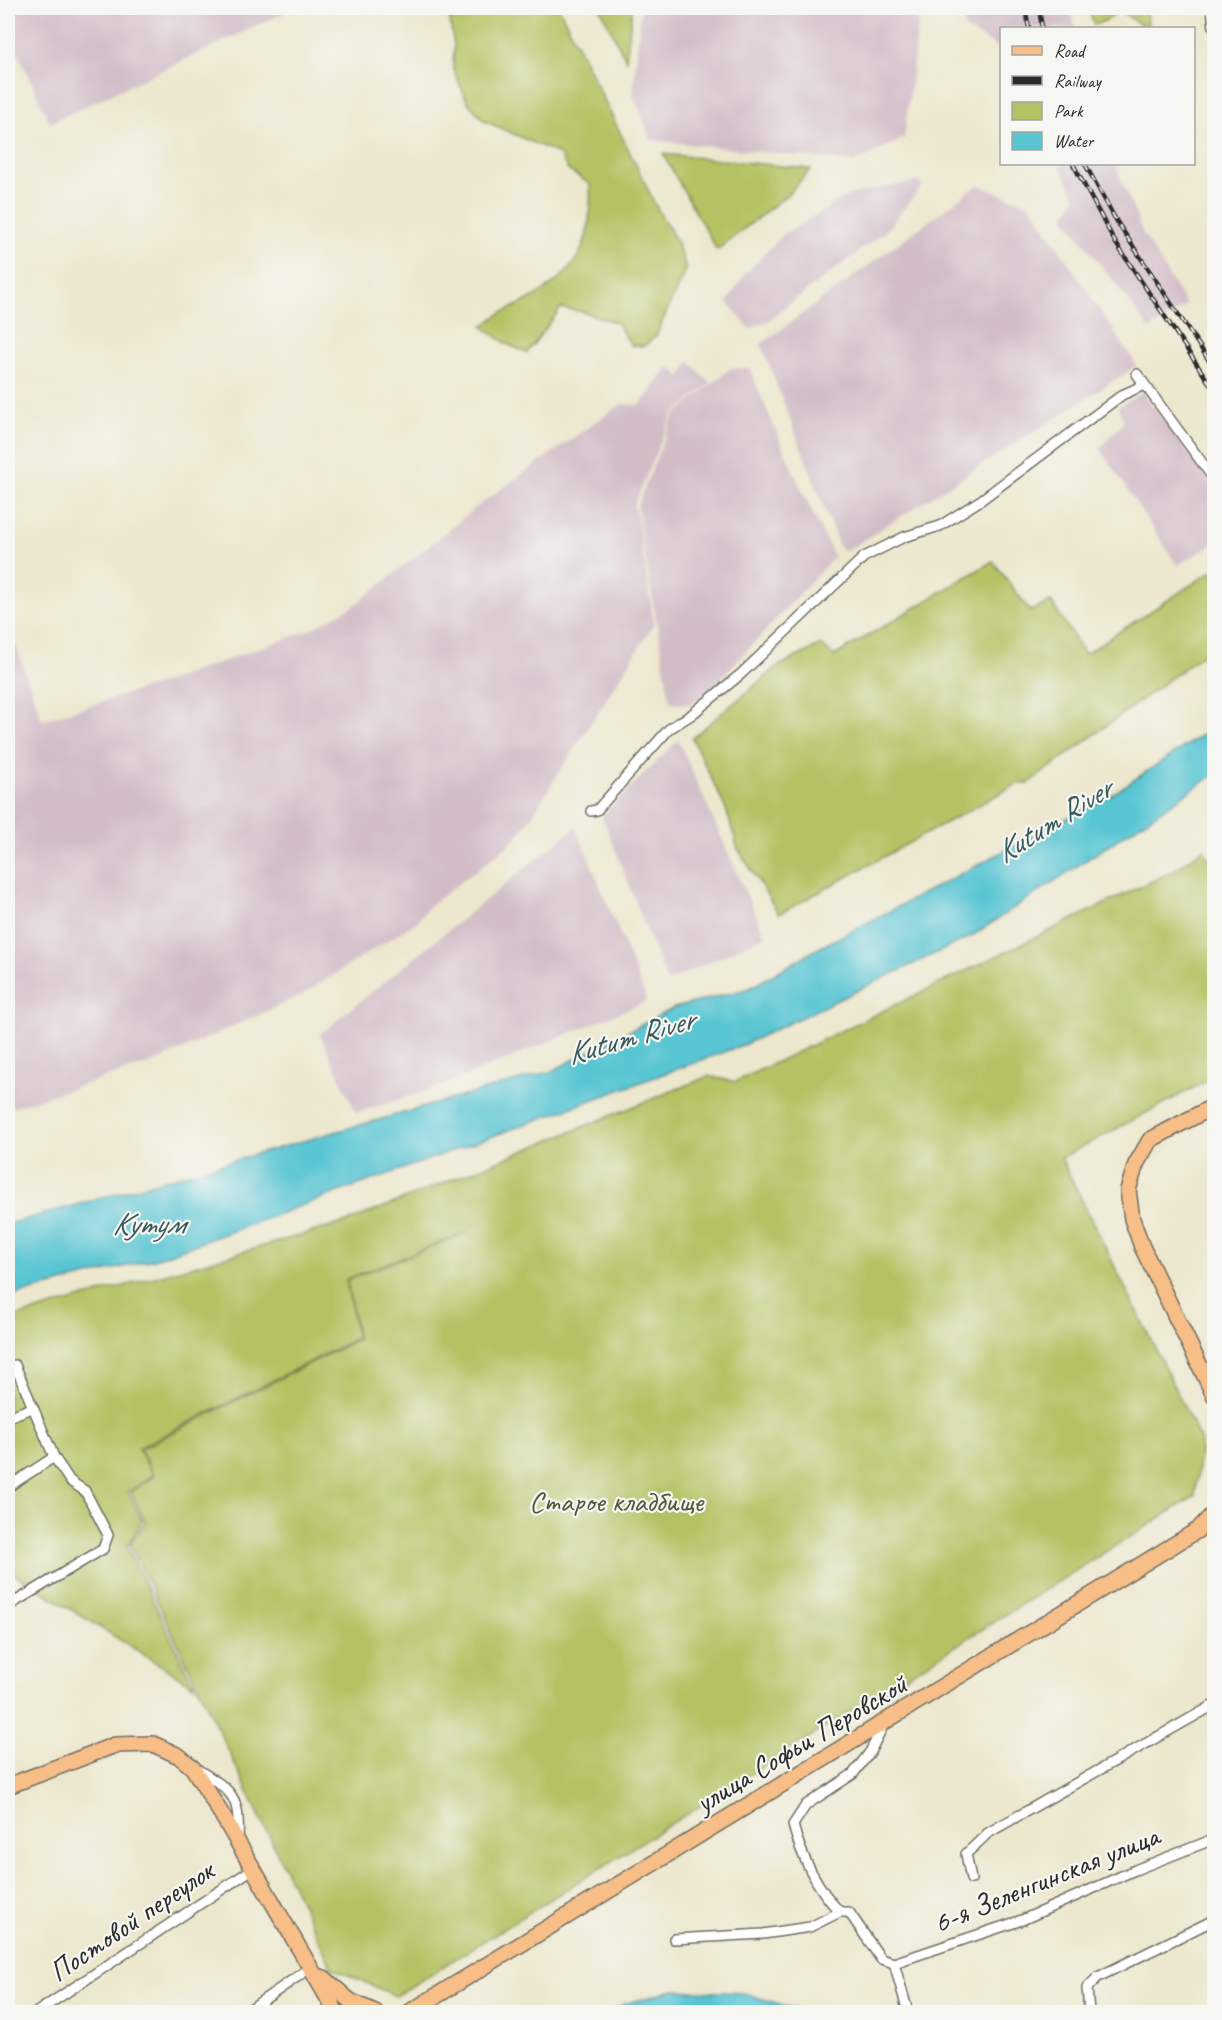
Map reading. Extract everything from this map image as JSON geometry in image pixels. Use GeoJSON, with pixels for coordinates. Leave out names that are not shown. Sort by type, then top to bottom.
{"type":"FeatureCollection","features":[{"type":"Feature","properties":{"kind":"main road"},"geometry":{"type":"LineString","coordinates":[[1215,1106],[1150,1140],[1137,1164],[1128,1190],[1132,1219],[1142,1247],[1215,1395]]}},
{"type":"Feature","properties":{"kind":"main road","name":"улица Софьи Перовской"},"geometry":{"type":"LineString","coordinates":[[409,2012],[884,1724],[1198,1530],[1215,1513]]}},
{"type":"Feature","properties":{"kind":"main road"},"geometry":{"type":"LineString","coordinates":[[8,1786],[115,1745],[153,1744],[184,1761],[193,1768],[336,2013]]}},
{"type":"Feature","properties":{"kind":"main road"},"geometry":{"type":"LineString","coordinates":[[312,1972],[348,2013]]}},
{"type":"Feature","properties":{"kind":"main road"},"geometry":{"type":"LineString","coordinates":[[312,1972],[324,1978],[350,2001],[375,2013]]}},
{"type":"Feature","properties":{"kind":"street"},"geometry":{"type":"LineString","coordinates":[[1212,8],[1215,27]]}},
{"type":"Feature","properties":{"kind":"street"},"geometry":{"type":"LineString","coordinates":[[1137,374],[1215,479]]}},
{"type":"Feature","properties":{"kind":"street"},"geometry":{"type":"LineString","coordinates":[[591,811],[597,810],[669,729],[691,715],[741,674],[864,557],[904,537],[940,526],[981,500],[1122,395],[1144,385]]}},
{"type":"Feature","properties":{"kind":"street"},"geometry":{"type":"LineString","coordinates":[[8,1368],[15,1365],[54,1457],[70,1481],[85,1491],[108,1535],[103,1549],[8,1606]]}},
{"type":"Feature","properties":{"kind":"street"},"geometry":{"type":"LineString","coordinates":[[8,1417],[32,1408]]}},
{"type":"Feature","properties":{"kind":"street"},"geometry":{"type":"LineString","coordinates":[[8,1487],[54,1457]]}},
{"type":"Feature","properties":{"kind":"street"},"geometry":{"type":"LineString","coordinates":[[971,1879],[966,1854],[988,1833],[1215,1705]]}},
{"type":"Feature","properties":{"kind":"street"},"geometry":{"type":"LineString","coordinates":[[840,1912],[830,1902],[799,1847],[793,1825],[806,1805],[853,1774],[870,1752],[884,1724]]}},
{"type":"Feature","properties":{"kind":"street","name":"6-я Зеленгинская улица"},"geometry":{"type":"LineString","coordinates":[[894,1963],[1022,1920],[1135,1870],[1215,1839]]}},
{"type":"Feature","properties":{"kind":"street","name":"Постовой переулок"},"geometry":{"type":"LineString","coordinates":[[37,2013],[251,1870]]}},
{"type":"Feature","properties":{"kind":"street"},"geometry":{"type":"LineString","coordinates":[[674,1939],[764,1934],[810,1927],[840,1912],[849,1912],[881,1959],[894,1963],[908,2013]]}},
{"type":"Feature","properties":{"kind":"street"},"geometry":{"type":"LineString","coordinates":[[1089,2013],[1087,1988],[1098,1977],[1215,1920]]}},
{"type":"Feature","properties":{"kind":"street"},"geometry":{"type":"LineString","coordinates":[[246,2013],[312,1972]]}},
{"type":"Feature","properties":{"kind":"street"},"geometry":{"type":"LineString","coordinates":[[1210,2013],[1215,2010]]}},
{"type":"Feature","properties":{"kind":"shaded area"},"geometry":{"type":"Polygon","coordinates":[[[8,8],[294,8],[50,123],[8,31],[8,8]]]}},
{"type":"Feature","properties":{"kind":"shaded area"},"geometry":{"type":"Polygon","coordinates":[[[641,8],[920,8],[904,138],[855,162],[651,140],[633,94],[641,8]]]}},
{"type":"Feature","properties":{"kind":"shaded area"},"geometry":{"type":"Polygon","coordinates":[[[962,8],[1070,8],[1075,27],[1000,27],[1000,48],[965,28],[962,8]]]}},
{"type":"Feature","properties":{"kind":"shaded area"},"geometry":{"type":"Polygon","coordinates":[[[1060,165],[1115,165],[1142,231],[1186,305],[1150,329],[1064,217],[1076,198],[1060,165]]]}},
{"type":"Feature","properties":{"kind":"shaded area"},"geometry":{"type":"Polygon","coordinates":[[[917,181],[922,186],[886,231],[767,321],[750,329],[727,302],[745,274],[783,235],[848,195],[917,181]]]}},
{"type":"Feature","properties":{"kind":"shaded area"},"geometry":{"type":"Polygon","coordinates":[[[978,185],[1030,205],[1137,366],[845,552],[839,546],[761,344],[978,185]]]}},
{"type":"Feature","properties":{"kind":"shaded area"},"geometry":{"type":"Polygon","coordinates":[[[689,361],[711,383],[672,415],[633,507],[637,514],[654,624],[524,828],[508,846],[428,907],[417,922],[300,996],[154,1062],[8,1109],[8,645],[16,647],[42,720],[166,682],[310,630],[355,605],[483,502],[621,404],[640,405],[669,367],[681,376],[689,361]]]}},
{"type":"Feature","properties":{"kind":"shaded area"},"geometry":{"type":"Polygon","coordinates":[[[731,368],[749,368],[798,482],[834,557],[714,686],[689,705],[670,702],[637,506],[674,415],[731,368]]]}},
{"type":"Feature","properties":{"kind":"shaded area"},"geometry":{"type":"Polygon","coordinates":[[[1142,392],[1214,487],[1214,544],[1177,565],[1100,448],[1124,422],[1118,407],[1142,392]]]}},
{"type":"Feature","properties":{"kind":"shaded area"},"geometry":{"type":"Polygon","coordinates":[[[678,740],[765,936],[667,982],[602,816],[678,740]]]}},
{"type":"Feature","properties":{"kind":"shaded area"},"geometry":{"type":"Polygon","coordinates":[[[576,827],[647,1001],[442,1086],[356,1113],[320,1034],[576,827]]]}},
{"type":"Feature","properties":{"kind":"green space"},"geometry":{"type":"Polygon","coordinates":[[[448,8],[559,8],[658,210],[676,240],[686,268],[656,336],[644,346],[631,345],[617,323],[583,312],[561,308],[527,353],[507,344],[483,327],[498,315],[544,290],[571,267],[585,240],[589,223],[590,184],[568,170],[559,154],[484,121],[467,101],[453,68],[454,46],[448,8]]]}},
{"type":"Feature","properties":{"kind":"green space"},"geometry":{"type":"Polygon","coordinates":[[[600,8],[632,8],[626,60],[600,8]]]}},
{"type":"Feature","properties":{"kind":"green space"},"geometry":{"type":"Polygon","coordinates":[[[1088,8],[1147,8],[1148,27],[1118,11],[1107,20],[1094,25],[1088,8]]]}},
{"type":"Feature","properties":{"kind":"green space"},"geometry":{"type":"Polygon","coordinates":[[[663,154],[811,169],[787,195],[717,250],[663,154]]]}},
{"type":"Feature","properties":{"kind":"green space"},"geometry":{"type":"Polygon","coordinates":[[[993,561],[1030,611],[1051,602],[1085,654],[1214,570],[1214,646],[1029,783],[1017,784],[779,914],[738,849],[726,809],[692,738],[777,667],[821,645],[834,656],[993,561]]]}},
{"type":"Feature","properties":{"kind":"green space","name":"Старое кладбище"},"geometry":{"type":"Polygon","coordinates":[[[1204,849],[1214,871],[1214,1077],[1061,1158],[1201,1441],[1195,1496],[396,1996],[332,1968],[130,1544],[145,1522],[131,1492],[154,1476],[140,1449],[358,1339],[347,1280],[468,1232],[346,1279],[357,1338],[138,1448],[153,1475],[128,1492],[142,1521],[127,1546],[194,1686],[8,1570],[8,1319],[347,1222],[709,1076],[735,1082],[1173,871],[1204,849]]]}},
{"type":"Feature","properties":{"kind":"water","name":"Кутум"},"geometry":{"type":"Polygon","coordinates":[[[1214,727],[1214,775],[972,936],[743,1045],[161,1257],[8,1297],[8,1224],[552,1071],[674,1008],[750,988],[815,950],[1111,795],[1214,727]]]}},
{"type":"Feature","properties":{"kind":"water"},"geometry":{"type":"Polygon","coordinates":[[[673,1990],[744,1993],[805,2012],[608,2012],[625,2004],[673,1990]]]}},
{"type":"Feature","properties":{"kind":"railway"},"geometry":{"type":"LineString","coordinates":[[1025,8],[1029,27]]}},
{"type":"Feature","properties":{"kind":"railway"},"geometry":{"type":"LineString","coordinates":[[1039,8],[1042,27]]}},
{"type":"Feature","properties":{"kind":"railway"},"geometry":{"type":"LineString","coordinates":[[1074,165],[1115,242],[1214,390]]}},
{"type":"Feature","properties":{"kind":"railway"},"geometry":{"type":"LineString","coordinates":[[1086,165],[1117,222],[1214,368]]}},
{"type":"Feature","properties":{"kind":"water label","name":"Kutum River"},"geometry":{"type":"Point","coordinates":[1053,820]}},
{"type":"Feature","properties":{"kind":"water label","name":"Kutum River"},"geometry":{"type":"Point","coordinates":[630,1036]}}]}
